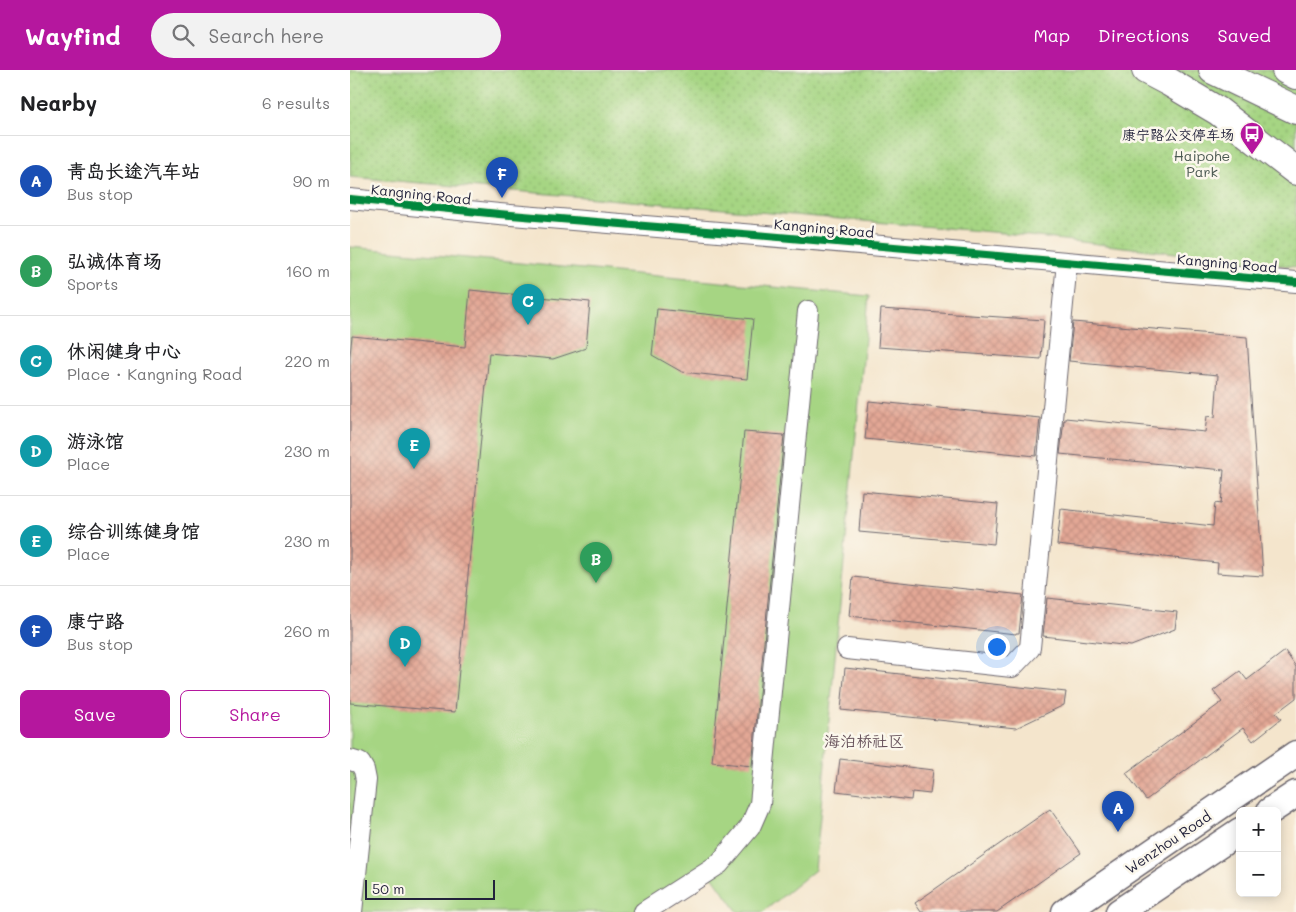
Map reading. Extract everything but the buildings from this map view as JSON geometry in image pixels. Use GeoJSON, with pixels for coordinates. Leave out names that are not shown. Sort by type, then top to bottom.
{"type":"FeatureCollection","features":[{"type":"Feature","properties":{"kind":"highway"},"geometry":{"type":"LineString","coordinates":[[1146,70],[1218,111],[1296,171]]}},
{"type":"Feature","properties":{"kind":"highway"},"geometry":{"type":"LineString","coordinates":[[1213,70],[1296,110]]}},
{"type":"Feature","properties":{"kind":"highway"},"geometry":{"type":"LineString","coordinates":[[1286,70],[1296,75]]}},
{"type":"Feature","properties":{"kind":"main road","name":"Wenzhou Road"},"geometry":{"type":"LineString","coordinates":[[1064,912],[1296,754]]}},
{"type":"Feature","properties":{"kind":"main road"},"geometry":{"type":"LineString","coordinates":[[1276,807],[1296,794]]}},
{"type":"Feature","properties":{"kind":"main road"},"geometry":{"type":"LineString","coordinates":[[1281,819],[1296,818]]}},
{"type":"Feature","properties":{"kind":"main road"},"geometry":{"type":"LineString","coordinates":[[1119,912],[1236,834]]}},
{"type":"Feature","properties":{"kind":"street","name":"Kangning Road"},"geometry":{"type":"LineString","coordinates":[[350,199],[499,214],[1296,282]]}},
{"type":"Feature","properties":{"kind":"street"},"geometry":{"type":"LineString","coordinates":[[846,649],[1012,667],[1030,648],[1067,262]]}},
{"type":"Feature","properties":{"kind":"street"},"geometry":{"type":"LineString","coordinates":[[644,912],[719,864],[750,827],[760,804],[808,311]]}},
{"type":"Feature","properties":{"kind":"street"},"geometry":{"type":"LineString","coordinates":[[350,760],[360,763],[366,780],[352,912]]}},
{"type":"Feature","properties":{"kind":"green space","name":"Haipohe Park"},"geometry":{"type":"Polygon","coordinates":[[[350,70],[1296,70],[1296,267],[1003,233],[350,177],[350,70]]]}},
{"type":"Feature","properties":{"kind":"green space"},"geometry":{"type":"Polygon","coordinates":[[[350,247],[869,296],[815,870],[763,912],[738,912],[712,876],[656,912],[350,912],[350,247]]]}},
{"type":"Feature","properties":{"kind":"cycle path"},"geometry":{"type":"LineString","coordinates":[[350,199],[499,214],[1296,282]]}},
{"type":"Feature","properties":{"kind":"place","name":"康宁路公交停车场"},"geometry":{"type":"Point","coordinates":[1252,155]}},
{"type":"Feature","properties":{"kind":"place","name":"康宁路"},"geometry":{"type":"Point","coordinates":[502,198]}},
{"type":"Feature","properties":{"kind":"place","name":"休闲健身中心"},"geometry":{"type":"Point","coordinates":[528,325]}},
{"type":"Feature","properties":{"kind":"place","name":"综合训练健身馆"},"geometry":{"type":"Point","coordinates":[414,469]}},
{"type":"Feature","properties":{"kind":"place","name":"弘诚体育场"},"geometry":{"type":"Point","coordinates":[596,583]}},
{"type":"Feature","properties":{"kind":"place","name":"游泳馆"},"geometry":{"type":"Point","coordinates":[405,667]}},
{"type":"Feature","properties":{"kind":"place","name":"青岛长途汽车站"},"geometry":{"type":"Point","coordinates":[1118,832]}},
{"type":"Feature","properties":{"kind":"district","name":"海泊桥社区"},"geometry":{"type":"Point","coordinates":[864,740]}}]}
